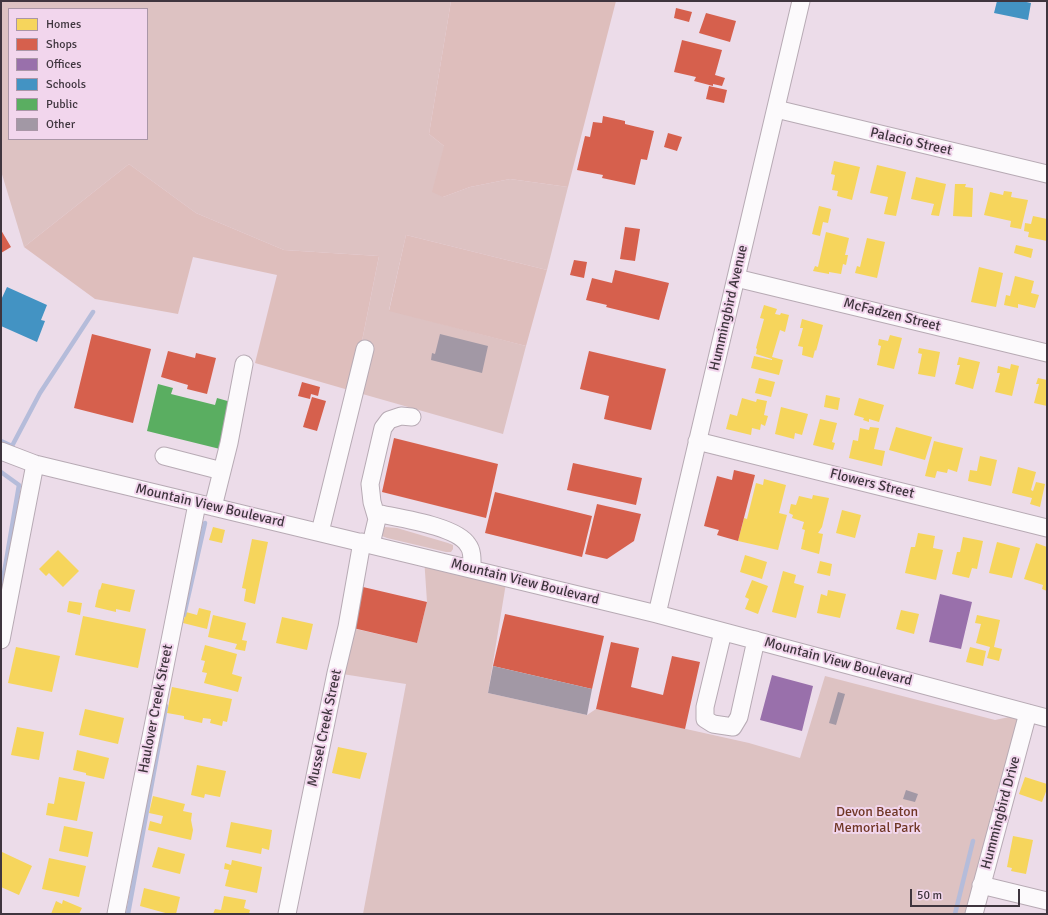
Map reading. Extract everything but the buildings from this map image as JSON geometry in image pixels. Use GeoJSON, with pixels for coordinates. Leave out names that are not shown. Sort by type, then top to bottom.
{"type":"FeatureCollection","features":[{"type":"Feature","properties":{"kind":"street","name":"Hummingbird Avenue"},"geometry":{"type":"LineString","coordinates":[[657,614],[801,1]]}},
{"type":"Feature","properties":{"kind":"street","name":"Palacio Street"},"geometry":{"type":"LineString","coordinates":[[776,109],[1047,174]]}},
{"type":"Feature","properties":{"kind":"street","name":"McFadzen Street"},"geometry":{"type":"LineString","coordinates":[[736,278],[1047,353]]}},
{"type":"Feature","properties":{"kind":"street"},"geometry":{"type":"LineString","coordinates":[[320,532],[365,349]]}},
{"type":"Feature","properties":{"kind":"street","name":"Haulover Creek Street"},"geometry":{"type":"LineString","coordinates":[[116,914],[205,506],[222,471],[244,364]]}},
{"type":"Feature","properties":{"kind":"street"},"geometry":{"type":"LineString","coordinates":[[412,417],[400,416],[389,420],[383,428],[370,484],[372,502],[376,513],[456,533],[469,545],[472,569]]}},
{"type":"Feature","properties":{"kind":"street","name":"Flowers Street"},"geometry":{"type":"LineString","coordinates":[[698,441],[1047,528]]}},
{"type":"Feature","properties":{"kind":"street","name":"Mountain View Boulevard"},"geometry":{"type":"LineString","coordinates":[[1,451],[36,464],[205,506],[367,543],[657,614],[1047,718]]}},
{"type":"Feature","properties":{"kind":"street"},"geometry":{"type":"LineString","coordinates":[[164,456],[222,471]]}},
{"type":"Feature","properties":{"kind":"street"},"geometry":{"type":"LineString","coordinates":[[1,640],[36,464]]}},
{"type":"Feature","properties":{"kind":"street","name":"Mussel Creek Street"},"geometry":{"type":"LineString","coordinates":[[287,914],[336,673],[367,543],[377,519],[376,513]]}},
{"type":"Feature","properties":{"kind":"street"},"geometry":{"type":"LineString","coordinates":[[724,632],[705,707],[705,719],[713,724],[733,727],[740,717],[756,640]]}},
{"type":"Feature","properties":{"kind":"street","name":"Hummingbird Drive"},"geometry":{"type":"LineString","coordinates":[[974,914],[1028,713]]}},
{"type":"Feature","properties":{"kind":"street"},"geometry":{"type":"LineString","coordinates":[[981,885],[1047,901]]}},
{"type":"Feature","properties":{"kind":"green space"},"geometry":{"type":"Polygon","coordinates":[[[1,1],[451,1],[429,134],[444,146],[443,197],[470,187],[510,179],[568,187],[547,270],[406,235],[389,310],[526,346],[503,434],[352,391],[379,256],[284,250],[196,213],[129,164],[24,247],[1,171],[1,1]]]}},
{"type":"Feature","properties":{"kind":"green space"},"geometry":{"type":"Polygon","coordinates":[[[385,527],[397,528],[448,543],[453,545],[453,549],[451,552],[446,552],[387,538],[382,536],[381,529],[385,527]]]}},
{"type":"Feature","properties":{"kind":"green space","name":"Devon Beaton Memorial Park"},"geometry":{"type":"Polygon","coordinates":[[[424,557],[507,577],[488,693],[587,715],[596,709],[749,743],[800,758],[825,676],[995,720],[1028,713],[974,914],[363,914],[406,684],[336,673],[347,627],[417,643],[427,602],[424,557]]]}},
{"type":"Feature","properties":{"kind":"shaded area"},"geometry":{"type":"Polygon","coordinates":[[[451,1],[616,1],[568,187],[510,179],[470,187],[443,197],[432,192],[444,146],[429,134],[451,1]]]}},
{"type":"Feature","properties":{"kind":"shaded area"},"geometry":{"type":"Polygon","coordinates":[[[129,164],[196,213],[284,250],[379,256],[352,391],[255,363],[277,275],[193,257],[178,314],[95,299],[24,247],[129,164]]]}},
{"type":"Feature","properties":{"kind":"shaded area"},"geometry":{"type":"Polygon","coordinates":[[[406,235],[547,270],[526,346],[389,311],[406,235]]]}},
{"type":"Feature","properties":{"kind":"waterway"},"geometry":{"type":"LineString","coordinates":[[1,441],[12,446],[40,393],[93,312]]}},
{"type":"Feature","properties":{"kind":"waterway"},"geometry":{"type":"LineString","coordinates":[[1,472],[19,485],[1,591]]}},
{"type":"Feature","properties":{"kind":"waterway"},"geometry":{"type":"LineString","coordinates":[[184,615],[205,523]]}},
{"type":"Feature","properties":{"kind":"waterway"},"geometry":{"type":"LineString","coordinates":[[128,914],[166,706]]}},
{"type":"Feature","properties":{"kind":"waterway"},"geometry":{"type":"LineString","coordinates":[[955,914],[973,841]]}}]}
